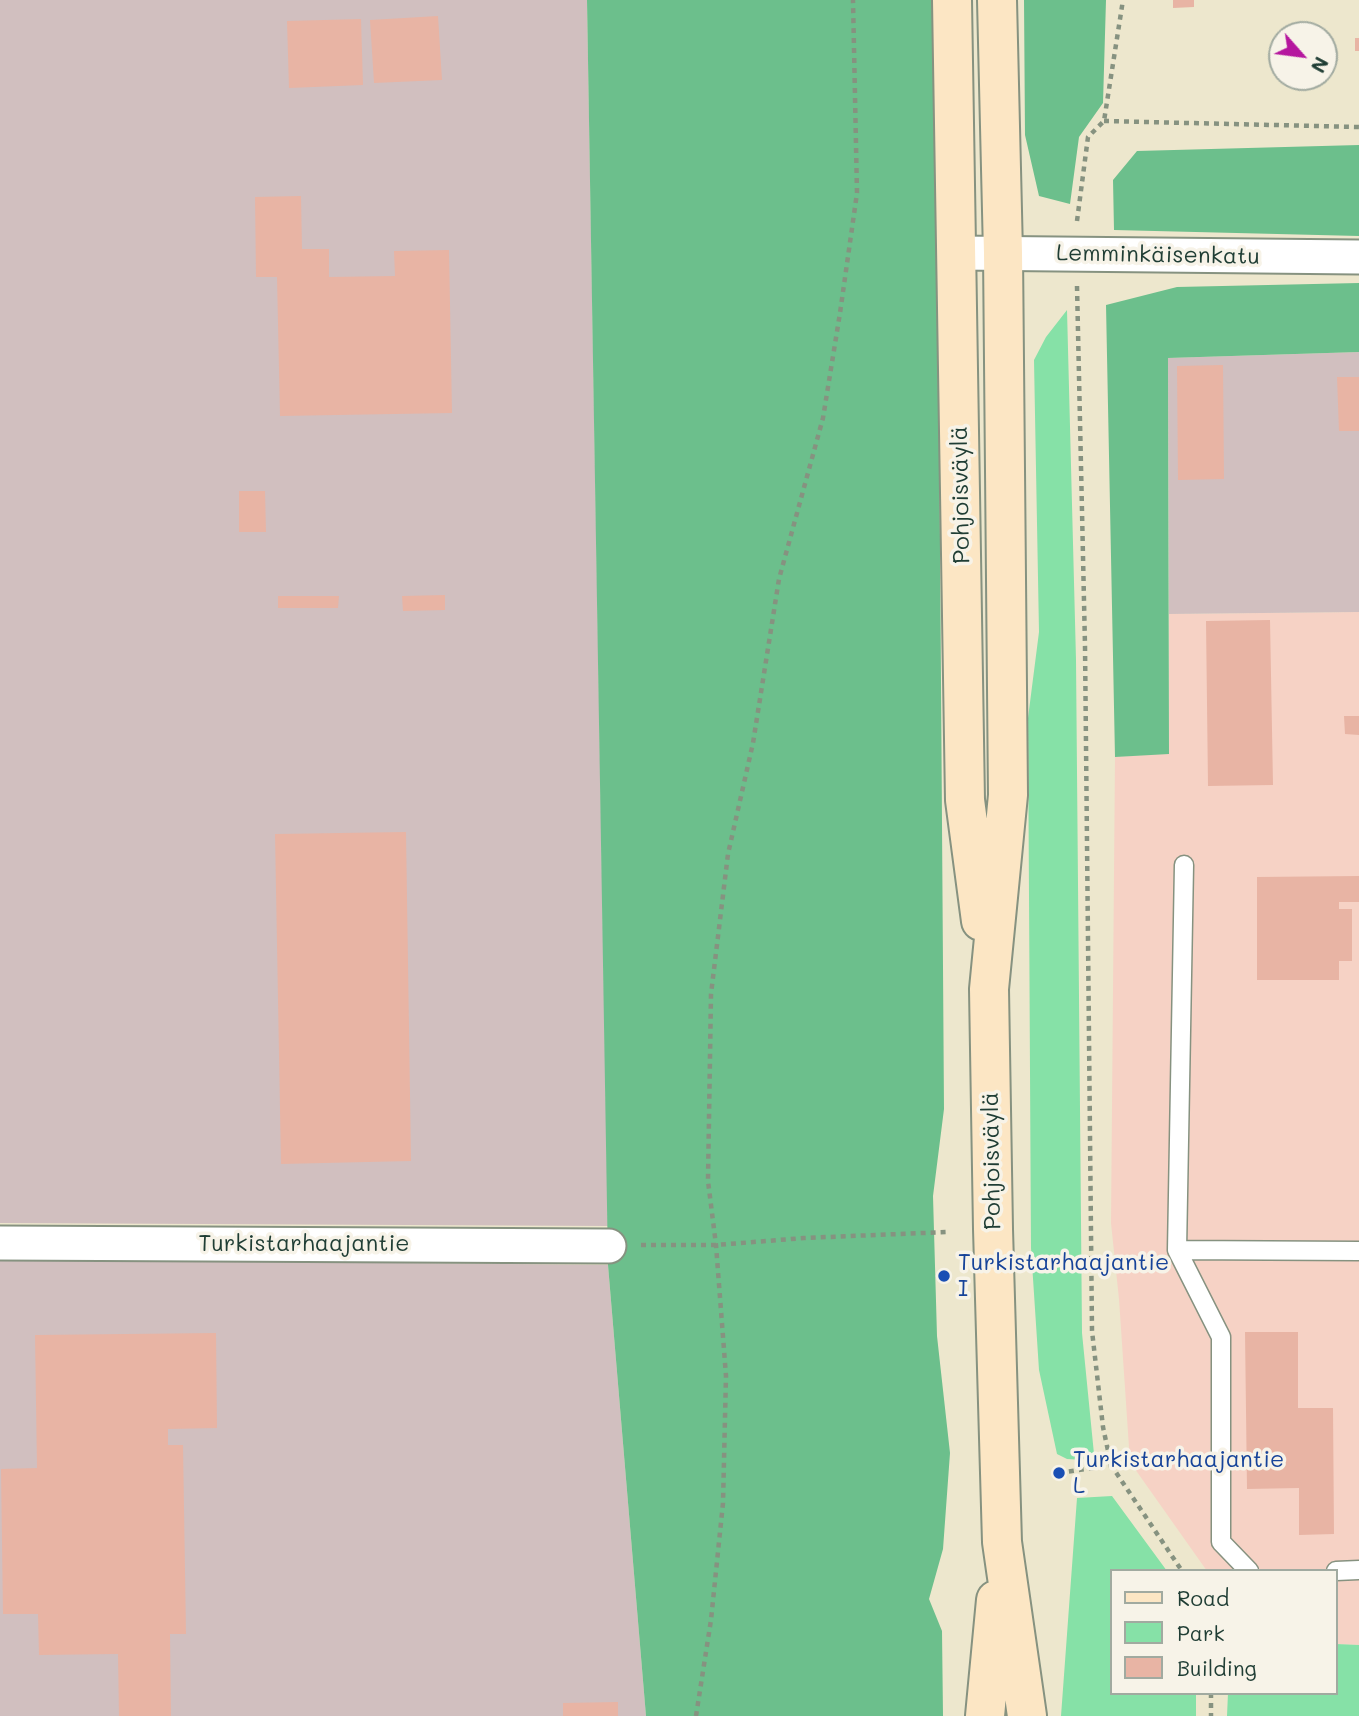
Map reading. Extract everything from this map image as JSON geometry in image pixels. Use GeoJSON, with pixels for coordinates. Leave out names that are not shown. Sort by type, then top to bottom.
{"type":"FeatureCollection","features":[{"type":"Feature","properties":{"kind":"main road","name":"Pohjoisväylä"},"geometry":{"type":"LineString","coordinates":[[952,0],[965,800],[989,989],[1002,1542],[1027,1716]]}},
{"type":"Feature","properties":{"kind":"main road","name":"Pohjoisväylä"},"geometry":{"type":"LineString","coordinates":[[989,989],[1008,794],[1003,253],[997,0]]}},
{"type":"Feature","properties":{"kind":"main road","name":"Pohjoisväylä"},"geometry":{"type":"LineString","coordinates":[[985,1716],[1002,1542]]}},
{"type":"Feature","properties":{"kind":"street","name":"Lemminkäisenkatu"},"geometry":{"type":"LineString","coordinates":[[957,253],[1359,257]]}},
{"type":"Feature","properties":{"kind":"street","name":"Turkistarhaajantie"},"geometry":{"type":"LineString","coordinates":[[0,1243],[609,1246]]}},
{"type":"Feature","properties":{"kind":"lane"},"geometry":{"type":"LineString","coordinates":[[1184,865],[1177,1250],[1221,1337],[1221,1542],[1247,1569]]}},
{"type":"Feature","properties":{"kind":"lane"},"geometry":{"type":"LineString","coordinates":[[1177,1250],[1359,1251]]}},
{"type":"Feature","properties":{"kind":"lane"},"geometry":{"type":"LineString","coordinates":[[1338,1571],[1359,1570]]}},
{"type":"Feature","properties":{"kind":"path"},"geometry":{"type":"LineString","coordinates":[[696,1716],[712,1620],[723,1503],[726,1376],[708,1181],[711,994],[728,854],[753,743],[779,579],[823,418],[857,194],[853,0]]}},
{"type":"Feature","properties":{"kind":"path"},"geometry":{"type":"LineString","coordinates":[[1076,214],[1088,137],[1104,121],[1123,0]]}},
{"type":"Feature","properties":{"kind":"path"},"geometry":{"type":"LineString","coordinates":[[1104,121],[1359,127]]}},
{"type":"Feature","properties":{"kind":"path"},"geometry":{"type":"LineString","coordinates":[[1077,310],[1085,646],[1092,1331],[1103,1427],[1111,1465],[1181,1569]]}},
{"type":"Feature","properties":{"kind":"path"},"geometry":{"type":"LineString","coordinates":[[609,1246],[716,1245],[947,1232]]}},
{"type":"Feature","properties":{"kind":"path"},"geometry":{"type":"LineString","coordinates":[[1059,1473],[1111,1465]]}},
{"type":"Feature","properties":{"kind":"path"},"geometry":{"type":"LineString","coordinates":[[1211,1695],[1211,1716]]}},
{"type":"Feature","properties":{"kind":"shaded area"},"geometry":{"type":"Polygon","coordinates":[[[0,0],[587,0],[608,1226],[0,1223],[0,0]]]}},
{"type":"Feature","properties":{"kind":"shaded area"},"geometry":{"type":"Polygon","coordinates":[[[1359,352],[1359,612],[1169,614],[1168,358],[1359,352]]]}},
{"type":"Feature","properties":{"kind":"shaded area"},"geometry":{"type":"Polygon","coordinates":[[[1359,612],[1359,1645],[1338,1644],[1338,1569],[1206,1569],[1130,1462],[1111,1223],[1115,757],[1169,753],[1169,614],[1359,612]]]}},
{"type":"Feature","properties":{"kind":"shaded area"},"geometry":{"type":"Polygon","coordinates":[[[0,1259],[608,1265],[646,1716],[0,1716],[0,1259]]]}},
{"type":"Feature","properties":{"kind":"green space"},"geometry":{"type":"Polygon","coordinates":[[[587,0],[933,0],[938,252],[944,1109],[933,1196],[937,1336],[950,1453],[943,1549],[929,1599],[942,1631],[943,1716],[646,1716],[608,1265],[587,0]]]}},
{"type":"Feature","properties":{"kind":"green space"},"geometry":{"type":"Polygon","coordinates":[[[1024,0],[1106,0],[1103,103],[1079,137],[1070,204],[1039,196],[1025,135],[1024,0]]]}},
{"type":"Feature","properties":{"kind":"green space"},"geometry":{"type":"Polygon","coordinates":[[[1359,145],[1359,236],[1114,230],[1113,180],[1137,151],[1359,145]]]}},
{"type":"Feature","properties":{"kind":"green space"},"geometry":{"type":"Polygon","coordinates":[[[1359,283],[1359,352],[1168,358],[1169,754],[1115,757],[1106,305],[1177,287],[1359,283]]]}},
{"type":"Feature","properties":{"kind":"green space"},"geometry":{"type":"Polygon","coordinates":[[[1067,310],[1076,660],[1082,1333],[1094,1454],[1082,1460],[1067,1459],[1057,1454],[1039,1370],[1031,1248],[1028,718],[1039,632],[1034,360],[1046,337],[1067,310]]]}},
{"type":"Feature","properties":{"kind":"green space"},"geometry":{"type":"Polygon","coordinates":[[[1112,1496],[1166,1569],[1110,1569],[1110,1695],[1196,1695],[1196,1716],[1061,1716],[1077,1498],[1112,1496]]]}},
{"type":"Feature","properties":{"kind":"green space"},"geometry":{"type":"Polygon","coordinates":[[[1338,1644],[1359,1645],[1359,1716],[1227,1716],[1228,1695],[1338,1695],[1338,1644]]]}},
{"type":"Feature","properties":{"kind":"building"},"geometry":{"type":"Polygon","coordinates":[[[1173,0],[1194,0],[1194,7],[1173,8],[1173,0]]]}},
{"type":"Feature","properties":{"kind":"building"},"geometry":{"type":"Polygon","coordinates":[[[438,16],[442,80],[374,83],[370,20],[438,16]]]}},
{"type":"Feature","properties":{"kind":"building"},"geometry":{"type":"Polygon","coordinates":[[[361,19],[363,85],[289,88],[287,21],[361,19]]]}},
{"type":"Feature","properties":{"kind":"building"},"geometry":{"type":"Polygon","coordinates":[[[1355,38],[1359,38],[1359,51],[1355,51],[1355,38]]]}},
{"type":"Feature","properties":{"kind":"building"},"geometry":{"type":"Polygon","coordinates":[[[301,196],[302,249],[329,249],[329,277],[395,276],[394,251],[449,250],[452,413],[280,416],[277,277],[256,277],[255,197],[301,196]]]}},
{"type":"Feature","properties":{"kind":"building"},"geometry":{"type":"Polygon","coordinates":[[[1223,365],[1224,479],[1178,480],[1177,366],[1223,365]]]}},
{"type":"Feature","properties":{"kind":"building"},"geometry":{"type":"Polygon","coordinates":[[[1337,377],[1359,377],[1359,431],[1339,431],[1337,377]]]}},
{"type":"Feature","properties":{"kind":"building"},"geometry":{"type":"Polygon","coordinates":[[[239,491],[265,491],[266,532],[239,532],[239,491]]]}},
{"type":"Feature","properties":{"kind":"building"},"geometry":{"type":"Polygon","coordinates":[[[445,595],[445,610],[403,611],[402,596],[445,595]]]}},
{"type":"Feature","properties":{"kind":"building"},"geometry":{"type":"Polygon","coordinates":[[[278,596],[339,596],[338,608],[278,608],[278,596]]]}},
{"type":"Feature","properties":{"kind":"building"},"geometry":{"type":"Polygon","coordinates":[[[1270,620],[1273,785],[1208,786],[1206,621],[1270,620]]]}},
{"type":"Feature","properties":{"kind":"building"},"geometry":{"type":"Polygon","coordinates":[[[1344,716],[1359,716],[1359,735],[1345,734],[1344,716]]]}},
{"type":"Feature","properties":{"kind":"building"},"geometry":{"type":"Polygon","coordinates":[[[406,832],[411,1161],[281,1164],[275,834],[406,832]]]}},
{"type":"Feature","properties":{"kind":"building"},"geometry":{"type":"Polygon","coordinates":[[[1359,876],[1359,902],[1339,902],[1339,909],[1352,909],[1352,961],[1339,961],[1339,980],[1257,980],[1257,877],[1359,876]]]}},
{"type":"Feature","properties":{"kind":"building"},"geometry":{"type":"Polygon","coordinates":[[[1245,1332],[1298,1332],[1298,1408],[1333,1408],[1334,1534],[1299,1535],[1299,1488],[1247,1489],[1245,1332]]]}},
{"type":"Feature","properties":{"kind":"building"},"geometry":{"type":"Polygon","coordinates":[[[216,1333],[217,1428],[168,1429],[168,1445],[183,1445],[186,1634],[170,1634],[171,1716],[119,1716],[118,1654],[39,1655],[38,1614],[3,1614],[1,1469],[37,1468],[35,1335],[216,1333]]]}},
{"type":"Feature","properties":{"kind":"building"},"geometry":{"type":"Polygon","coordinates":[[[618,1702],[618,1716],[563,1716],[563,1703],[618,1702]]]}},
{"type":"Feature","properties":{"kind":"place","name":"Turkistarhaajantie I"},"geometry":{"type":"Point","coordinates":[944,1276]}},
{"type":"Feature","properties":{"kind":"place","name":"Turkistarhaajantie L"},"geometry":{"type":"Point","coordinates":[1059,1473]}}]}
